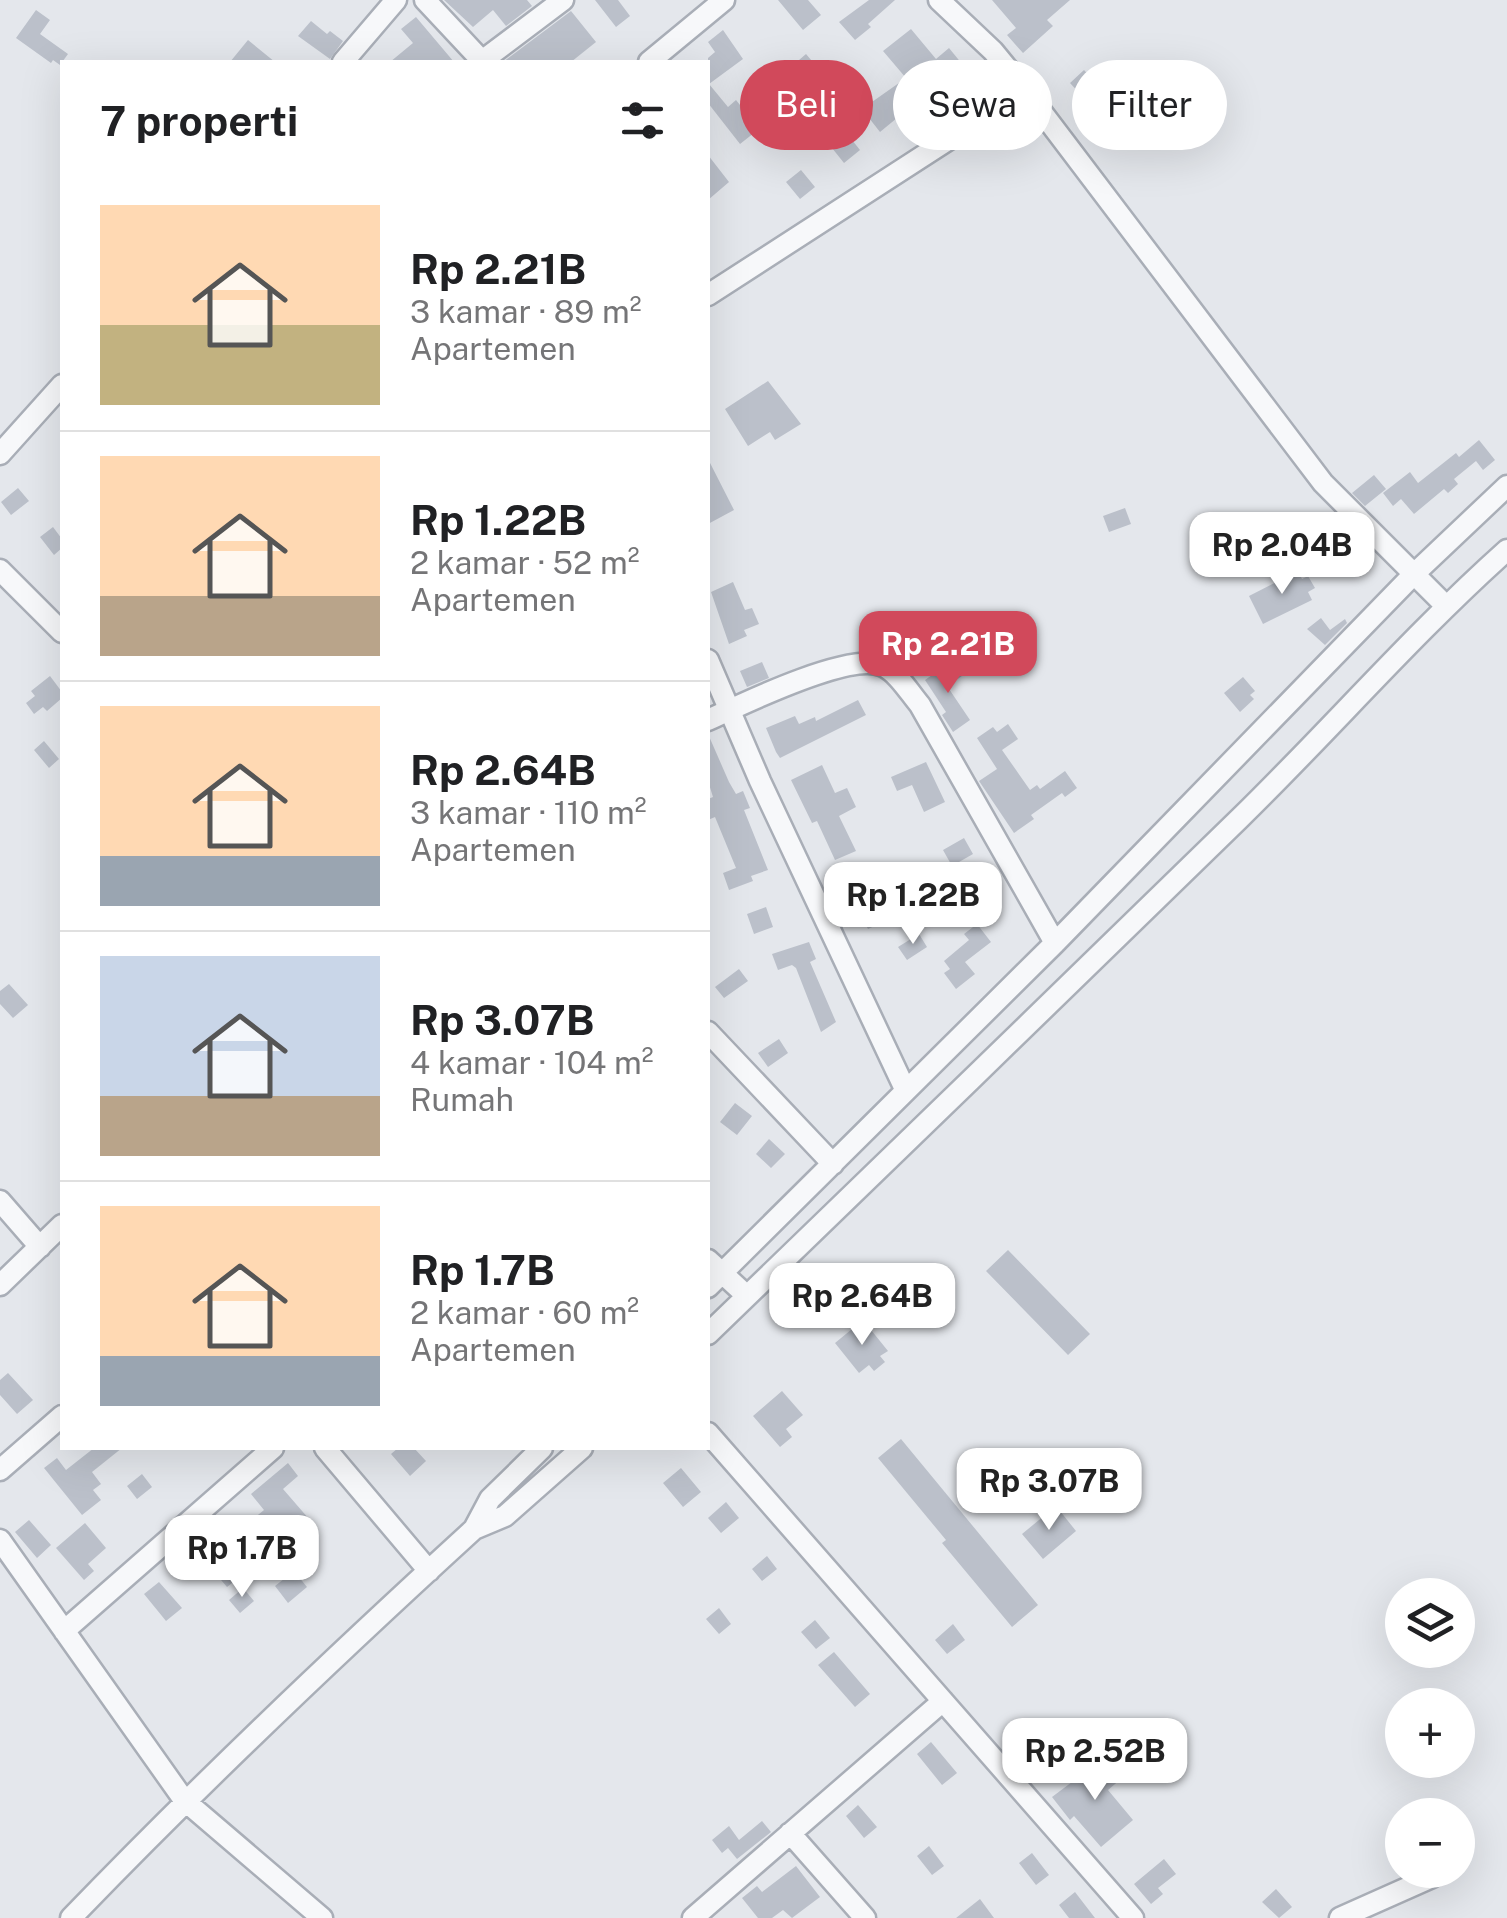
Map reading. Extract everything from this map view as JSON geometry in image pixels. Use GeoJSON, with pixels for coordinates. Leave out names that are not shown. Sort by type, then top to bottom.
{"type":"FeatureCollection","features":[{"type":"Feature","properties":{"kind":"street"},"geometry":{"type":"LineString","coordinates":[[345,60],[396,0]]}},
{"type":"Feature","properties":{"kind":"street"},"geometry":{"type":"LineString","coordinates":[[424,0],[481,60]]}},
{"type":"Feature","properties":{"kind":"street"},"geometry":{"type":"LineString","coordinates":[[486,60],[563,0]]}},
{"type":"Feature","properties":{"kind":"street"},"geometry":{"type":"LineString","coordinates":[[651,60],[724,0]]}},
{"type":"Feature","properties":{"kind":"street"},"geometry":{"type":"LineString","coordinates":[[939,0],[1000,60]]}},
{"type":"Feature","properties":{"kind":"street"},"geometry":{"type":"LineString","coordinates":[[1052,126],[1323,483],[1445,605]]}},
{"type":"Feature","properties":{"kind":"street"},"geometry":{"type":"LineString","coordinates":[[710,294],[932,150]]}},
{"type":"Feature","properties":{"kind":"street"},"geometry":{"type":"LineString","coordinates":[[0,454],[60,387]]}},
{"type":"Feature","properties":{"kind":"street"},"geometry":{"type":"LineString","coordinates":[[747,1296],[712,1274],[833,1164],[1055,943],[1413,575],[1507,486]]}},
{"type":"Feature","properties":{"kind":"street"},"geometry":{"type":"LineString","coordinates":[[710,1332],[1244,814],[1445,605],[1507,550]]}},
{"type":"Feature","properties":{"kind":"street"},"geometry":{"type":"LineString","coordinates":[[0,570],[60,630]]}},
{"type":"Feature","properties":{"kind":"street"},"geometry":{"type":"LineString","coordinates":[[710,719],[830,670],[861,664],[882,665],[920,706],[1055,943]]}},
{"type":"Feature","properties":{"kind":"street"},"geometry":{"type":"LineString","coordinates":[[710,665],[906,1089]]}},
{"type":"Feature","properties":{"kind":"street"},"geometry":{"type":"LineString","coordinates":[[710,1034],[833,1164]]}},
{"type":"Feature","properties":{"kind":"street"},"geometry":{"type":"LineString","coordinates":[[0,1201],[40,1248]]}},
{"type":"Feature","properties":{"kind":"street"},"geometry":{"type":"LineString","coordinates":[[0,1285],[60,1227]]}},
{"type":"Feature","properties":{"kind":"street"},"geometry":{"type":"LineString","coordinates":[[0,1470],[60,1418]]}},
{"type":"Feature","properties":{"kind":"street"},"geometry":{"type":"LineString","coordinates":[[710,1435],[1124,1915]]}},
{"type":"Feature","properties":{"kind":"street"},"geometry":{"type":"LineString","coordinates":[[64,1631],[271,1450]]}},
{"type":"Feature","properties":{"kind":"street"},"geometry":{"type":"LineString","coordinates":[[328,1450],[428,1571]]}},
{"type":"Feature","properties":{"kind":"street"},"geometry":{"type":"LineString","coordinates":[[474,1530],[490,1499],[540,1450]]}},
{"type":"Feature","properties":{"kind":"street"},"geometry":{"type":"LineString","coordinates":[[71,1918],[297,1690],[474,1530],[505,1516],[580,1450]]}},
{"type":"Feature","properties":{"kind":"street"},"geometry":{"type":"LineString","coordinates":[[0,1540],[184,1800],[322,1918]]}},
{"type":"Feature","properties":{"kind":"street"},"geometry":{"type":"LineString","coordinates":[[693,1918],[943,1701]]}},
{"type":"Feature","properties":{"kind":"street"},"geometry":{"type":"LineString","coordinates":[[790,1833],[865,1918]]}},
{"type":"Feature","properties":{"kind":"street"},"geometry":{"type":"LineString","coordinates":[[1340,1918],[1409,1888]]}},
{"type":"Feature","properties":{"kind":"building"},"geometry":{"type":"Polygon","coordinates":[[[444,0],[527,0],[532,6],[506,26],[493,10],[473,27],[444,0]]]}},
{"type":"Feature","properties":{"kind":"building"},"geometry":{"type":"Polygon","coordinates":[[[595,0],[618,0],[630,16],[616,27],[595,0]]]}},
{"type":"Feature","properties":{"kind":"building"},"geometry":{"type":"Polygon","coordinates":[[[778,0],[808,0],[821,15],[803,30],[778,0]]]}},
{"type":"Feature","properties":{"kind":"building"},"geometry":{"type":"Polygon","coordinates":[[[869,0],[895,0],[855,40],[839,22],[869,0]]]}},
{"type":"Feature","properties":{"kind":"building"},"geometry":{"type":"Polygon","coordinates":[[[992,0],[1070,0],[1047,20],[1053,26],[1023,53],[1007,35],[1016,28],[992,0]]]}},
{"type":"Feature","properties":{"kind":"building"},"geometry":{"type":"Polygon","coordinates":[[[36,10],[50,20],[40,34],[68,54],[60,65],[53,60],[51,63],[16,38],[36,10]]]}},
{"type":"Feature","properties":{"kind":"building"},"geometry":{"type":"Polygon","coordinates":[[[571,11],[596,42],[574,60],[506,60],[571,11]]]}},
{"type":"Feature","properties":{"kind":"building"},"geometry":{"type":"Polygon","coordinates":[[[416,17],[452,60],[392,60],[413,43],[401,29],[416,17]]]}},
{"type":"Feature","properties":{"kind":"building"},"geometry":{"type":"Polygon","coordinates":[[[311,21],[343,41],[330,59],[298,36],[311,21]]]}},
{"type":"Feature","properties":{"kind":"building"},"geometry":{"type":"Polygon","coordinates":[[[911,29],[936,59],[949,48],[959,60],[893,63],[883,51],[911,29]]]}},
{"type":"Feature","properties":{"kind":"building"},"geometry":{"type":"Polygon","coordinates":[[[723,30],[743,59],[710,83],[708,58],[715,52],[708,42],[723,30]]]}},
{"type":"Feature","properties":{"kind":"building"},"geometry":{"type":"Polygon","coordinates":[[[248,40],[273,60],[232,60],[248,40]]]}},
{"type":"Feature","properties":{"kind":"building"},"geometry":{"type":"Polygon","coordinates":[[[710,85],[728,107],[736,100],[740,105],[740,144],[710,106],[710,85]]]}},
{"type":"Feature","properties":{"kind":"building"},"geometry":{"type":"Polygon","coordinates":[[[893,87],[893,121],[880,132],[873,123],[873,101],[893,87]]]}},
{"type":"Feature","properties":{"kind":"building"},"geometry":{"type":"Polygon","coordinates":[[[834,150],[860,150],[844,163],[834,150]]]}},
{"type":"Feature","properties":{"kind":"building"},"geometry":{"type":"Polygon","coordinates":[[[710,158],[729,182],[710,198],[710,158]]]}},
{"type":"Feature","properties":{"kind":"building"},"geometry":{"type":"Polygon","coordinates":[[[801,170],[815,187],[800,199],[786,182],[801,170]]]}},
{"type":"Feature","properties":{"kind":"building"},"geometry":{"type":"Polygon","coordinates":[[[768,381],[801,424],[775,440],[770,432],[748,446],[725,409],[768,381]]]}},
{"type":"Feature","properties":{"kind":"building"},"geometry":{"type":"Polygon","coordinates":[[[1479,440],[1495,460],[1483,470],[1476,461],[1454,479],[1458,484],[1448,493],[1444,489],[1414,514],[1401,499],[1393,506],[1383,493],[1410,472],[1418,483],[1479,440]]]}},
{"type":"Feature","properties":{"kind":"building"},"geometry":{"type":"Polygon","coordinates":[[[710,463],[734,510],[710,523],[710,463]]]}},
{"type":"Feature","properties":{"kind":"building"},"geometry":{"type":"Polygon","coordinates":[[[1374,475],[1386,489],[1365,506],[1352,493],[1374,475]]]}},
{"type":"Feature","properties":{"kind":"building"},"geometry":{"type":"Polygon","coordinates":[[[18,488],[29,501],[11,515],[1,502],[18,488]]]}},
{"type":"Feature","properties":{"kind":"building"},"geometry":{"type":"Polygon","coordinates":[[[1125,508],[1131,524],[1109,532],[1103,516],[1125,508]]]}},
{"type":"Feature","properties":{"kind":"building"},"geometry":{"type":"Polygon","coordinates":[[[53,527],[60,536],[60,550],[54,555],[40,537],[53,527]]]}},
{"type":"Feature","properties":{"kind":"building"},"geometry":{"type":"Polygon","coordinates":[[[1298,571],[1302,579],[1308,576],[1315,588],[1308,592],[1312,600],[1263,624],[1249,596],[1298,571]]]}},
{"type":"Feature","properties":{"kind":"building"},"geometry":{"type":"Polygon","coordinates":[[[733,582],[745,610],[752,608],[759,624],[744,630],[747,636],[729,644],[711,592],[733,582]]]}},
{"type":"Feature","properties":{"kind":"building"},"geometry":{"type":"Polygon","coordinates":[[[1321,618],[1330,630],[1345,619],[1347,623],[1325,645],[1307,629],[1321,618]]]}},
{"type":"Feature","properties":{"kind":"building"},"geometry":{"type":"Polygon","coordinates":[[[952,661],[962,676],[947,686],[970,720],[953,732],[942,715],[946,712],[925,680],[952,661]]]}},
{"type":"Feature","properties":{"kind":"building"},"geometry":{"type":"Polygon","coordinates":[[[762,662],[769,678],[747,687],[740,671],[762,662]]]}},
{"type":"Feature","properties":{"kind":"building"},"geometry":{"type":"Polygon","coordinates":[[[50,676],[60,689],[60,700],[47,711],[43,707],[34,714],[26,703],[35,696],[31,691],[50,676]]]}},
{"type":"Feature","properties":{"kind":"building"},"geometry":{"type":"Polygon","coordinates":[[[1243,677],[1255,691],[1250,695],[1254,699],[1240,712],[1224,693],[1243,677]]]}},
{"type":"Feature","properties":{"kind":"building"},"geometry":{"type":"Polygon","coordinates":[[[858,700],[866,715],[780,758],[766,728],[795,716],[799,724],[815,717],[816,721],[858,700]]]}},
{"type":"Feature","properties":{"kind":"building"},"geometry":{"type":"Polygon","coordinates":[[[1008,724],[1018,739],[1002,750],[1030,790],[1037,785],[1040,789],[1065,771],[1077,788],[1065,797],[1062,793],[1031,815],[1034,819],[1014,833],[979,781],[997,769],[977,738],[993,727],[997,732],[1008,724]]]}},
{"type":"Feature","properties":{"kind":"building"},"geometry":{"type":"Polygon","coordinates":[[[710,739],[736,794],[743,791],[750,808],[744,810],[768,870],[729,890],[723,873],[736,868],[715,817],[710,819],[710,739]]]}},
{"type":"Feature","properties":{"kind":"building"},"geometry":{"type":"Polygon","coordinates":[[[44,741],[59,759],[49,768],[34,750],[44,741]]]}},
{"type":"Feature","properties":{"kind":"building"},"geometry":{"type":"Polygon","coordinates":[[[926,762],[945,802],[924,812],[912,785],[897,791],[891,777],[926,762]]]}},
{"type":"Feature","properties":{"kind":"building"},"geometry":{"type":"Polygon","coordinates":[[[822,765],[835,793],[847,788],[856,807],[839,816],[856,851],[835,860],[817,821],[812,823],[791,780],[822,765]]]}},
{"type":"Feature","properties":{"kind":"building"},"geometry":{"type":"Polygon","coordinates":[[[964,838],[973,854],[952,866],[943,850],[964,838]]]}},
{"type":"Feature","properties":{"kind":"building"},"geometry":{"type":"Polygon","coordinates":[[[855,872],[872,908],[895,897],[902,913],[868,929],[850,895],[836,902],[828,885],[855,872]]]}},
{"type":"Feature","properties":{"kind":"building"},"geometry":{"type":"Polygon","coordinates":[[[766,907],[773,927],[754,934],[747,914],[766,907]]]}},
{"type":"Feature","properties":{"kind":"building"},"geometry":{"type":"Polygon","coordinates":[[[977,924],[991,942],[965,962],[975,974],[956,989],[944,973],[950,969],[944,961],[969,940],[964,934],[977,924]]]}},
{"type":"Feature","properties":{"kind":"building"},"geometry":{"type":"Polygon","coordinates":[[[919,934],[927,947],[907,960],[898,947],[919,934]]]}},
{"type":"Feature","properties":{"kind":"building"},"geometry":{"type":"Polygon","coordinates":[[[809,942],[816,959],[810,962],[836,1022],[821,1032],[796,968],[792,965],[778,970],[772,954],[809,942]]]}},
{"type":"Feature","properties":{"kind":"building"},"geometry":{"type":"Polygon","coordinates":[[[739,969],[748,981],[724,998],[715,987],[739,969]]]}},
{"type":"Feature","properties":{"kind":"building"},"geometry":{"type":"Polygon","coordinates":[[[9,984],[28,1005],[13,1018],[0,1004],[0,991],[9,984]]]}},
{"type":"Feature","properties":{"kind":"building"},"geometry":{"type":"Polygon","coordinates":[[[779,1039],[788,1053],[768,1067],[758,1053],[779,1039]]]}},
{"type":"Feature","properties":{"kind":"building"},"geometry":{"type":"Polygon","coordinates":[[[735,1103],[752,1116],[737,1135],[720,1122],[735,1103]]]}},
{"type":"Feature","properties":{"kind":"building"},"geometry":{"type":"Polygon","coordinates":[[[769,1139],[785,1154],[771,1168],[756,1154],[769,1139]]]}},
{"type":"Feature","properties":{"kind":"building"},"geometry":{"type":"Polygon","coordinates":[[[1008,1250],[1090,1334],[1068,1355],[986,1271],[1008,1250]]]}},
{"type":"Feature","properties":{"kind":"building"},"geometry":{"type":"Polygon","coordinates":[[[863,1320],[888,1351],[880,1356],[885,1362],[874,1371],[869,1365],[859,1373],[835,1343],[863,1320]]]}},
{"type":"Feature","properties":{"kind":"building"},"geometry":{"type":"Polygon","coordinates":[[[8,1373],[33,1400],[17,1414],[0,1395],[0,1380],[8,1373]]]}},
{"type":"Feature","properties":{"kind":"building"},"geometry":{"type":"Polygon","coordinates":[[[782,1391],[803,1415],[786,1429],[792,1437],[780,1447],[753,1416],[782,1391]]]}},
{"type":"Feature","properties":{"kind":"building"},"geometry":{"type":"Polygon","coordinates":[[[901,1439],[1038,1605],[1012,1627],[878,1458],[901,1439]]]}},
{"type":"Feature","properties":{"kind":"building"},"geometry":{"type":"Polygon","coordinates":[[[91,1450],[120,1450],[92,1472],[101,1484],[93,1490],[101,1500],[82,1515],[44,1468],[57,1458],[66,1470],[91,1450]]]}},
{"type":"Feature","properties":{"kind":"building"},"geometry":{"type":"Polygon","coordinates":[[[396,1450],[416,1450],[426,1461],[410,1476],[391,1454],[396,1450]]]}},
{"type":"Feature","properties":{"kind":"building"},"geometry":{"type":"Polygon","coordinates":[[[288,1463],[298,1476],[283,1489],[309,1519],[287,1538],[283,1533],[259,1552],[240,1530],[264,1510],[251,1494],[288,1463]]]}},
{"type":"Feature","properties":{"kind":"building"},"geometry":{"type":"Polygon","coordinates":[[[681,1468],[701,1492],[683,1507],[663,1483],[681,1468]]]}},
{"type":"Feature","properties":{"kind":"building"},"geometry":{"type":"Polygon","coordinates":[[[142,1474],[152,1487],[137,1499],[127,1486],[142,1474]]]}},
{"type":"Feature","properties":{"kind":"building"},"geometry":{"type":"Polygon","coordinates":[[[726,1502],[739,1518],[721,1533],[708,1518],[726,1502]]]}},
{"type":"Feature","properties":{"kind":"building"},"geometry":{"type":"Polygon","coordinates":[[[1056,1506],[1076,1531],[1043,1559],[1022,1534],[1056,1506]]]}},
{"type":"Feature","properties":{"kind":"building"},"geometry":{"type":"Polygon","coordinates":[[[29,1520],[51,1545],[37,1558],[15,1532],[29,1520]]]}},
{"type":"Feature","properties":{"kind":"building"},"geometry":{"type":"Polygon","coordinates":[[[85,1523],[106,1548],[88,1564],[94,1571],[84,1580],[56,1548],[85,1523]]]}},
{"type":"Feature","properties":{"kind":"building"},"geometry":{"type":"Polygon","coordinates":[[[220,1548],[242,1575],[227,1587],[205,1561],[220,1548]]]}},
{"type":"Feature","properties":{"kind":"building"},"geometry":{"type":"Polygon","coordinates":[[[767,1556],[777,1569],[762,1581],[752,1569],[767,1556]]]}},
{"type":"Feature","properties":{"kind":"building"},"geometry":{"type":"Polygon","coordinates":[[[294,1571],[307,1587],[288,1603],[275,1586],[294,1571]]]}},
{"type":"Feature","properties":{"kind":"building"},"geometry":{"type":"Polygon","coordinates":[[[159,1582],[182,1608],[166,1621],[144,1594],[159,1582]]]}},
{"type":"Feature","properties":{"kind":"building"},"geometry":{"type":"Polygon","coordinates":[[[243,1588],[254,1601],[240,1613],[229,1600],[243,1588]]]}},
{"type":"Feature","properties":{"kind":"building"},"geometry":{"type":"Polygon","coordinates":[[[719,1608],[731,1624],[719,1634],[706,1619],[719,1608]]]}},
{"type":"Feature","properties":{"kind":"building"},"geometry":{"type":"Polygon","coordinates":[[[815,1620],[830,1638],[816,1649],[801,1632],[815,1620]]]}},
{"type":"Feature","properties":{"kind":"building"},"geometry":{"type":"Polygon","coordinates":[[[953,1624],[965,1640],[947,1654],[935,1640],[953,1624]]]}},
{"type":"Feature","properties":{"kind":"building"},"geometry":{"type":"Polygon","coordinates":[[[834,1652],[870,1694],[855,1707],[818,1665],[834,1652]]]}},
{"type":"Feature","properties":{"kind":"building"},"geometry":{"type":"Polygon","coordinates":[[[931,1742],[957,1773],[942,1785],[917,1754],[931,1742]]]}},
{"type":"Feature","properties":{"kind":"building"},"geometry":{"type":"Polygon","coordinates":[[[1104,1758],[1122,1778],[1108,1790],[1133,1820],[1101,1847],[1074,1816],[1070,1820],[1052,1797],[1104,1758]]]}},
{"type":"Feature","properties":{"kind":"building"},"geometry":{"type":"Polygon","coordinates":[[[858,1805],[877,1827],[864,1838],[846,1816],[858,1805]]]}},
{"type":"Feature","properties":{"kind":"building"},"geometry":{"type":"Polygon","coordinates":[[[762,1821],[771,1832],[737,1859],[728,1848],[722,1853],[712,1840],[729,1826],[739,1840],[762,1821]]]}},
{"type":"Feature","properties":{"kind":"building"},"geometry":{"type":"Polygon","coordinates":[[[929,1846],[944,1866],[932,1875],[917,1856],[929,1846]]]}},
{"type":"Feature","properties":{"kind":"building"},"geometry":{"type":"Polygon","coordinates":[[[1032,1853],[1049,1875],[1036,1885],[1019,1863],[1032,1853]]]}},
{"type":"Feature","properties":{"kind":"building"},"geometry":{"type":"Polygon","coordinates":[[[1164,1859],[1176,1874],[1158,1888],[1163,1894],[1151,1904],[1134,1884],[1164,1859]]]}},
{"type":"Feature","properties":{"kind":"building"},"geometry":{"type":"Polygon","coordinates":[[[796,1866],[820,1897],[792,1918],[783,1910],[772,1918],[758,1918],[742,1898],[757,1886],[762,1892],[796,1866]]]}},
{"type":"Feature","properties":{"kind":"building"},"geometry":{"type":"Polygon","coordinates":[[[1276,1889],[1292,1907],[1279,1918],[1262,1902],[1276,1889]]]}},
{"type":"Feature","properties":{"kind":"building"},"geometry":{"type":"Polygon","coordinates":[[[1075,1892],[1095,1918],[1069,1918],[1059,1905],[1075,1892]]]}},
{"type":"Feature","properties":{"kind":"building"},"geometry":{"type":"Polygon","coordinates":[[[980,1899],[994,1918],[956,1918],[980,1899]]]}}]}
